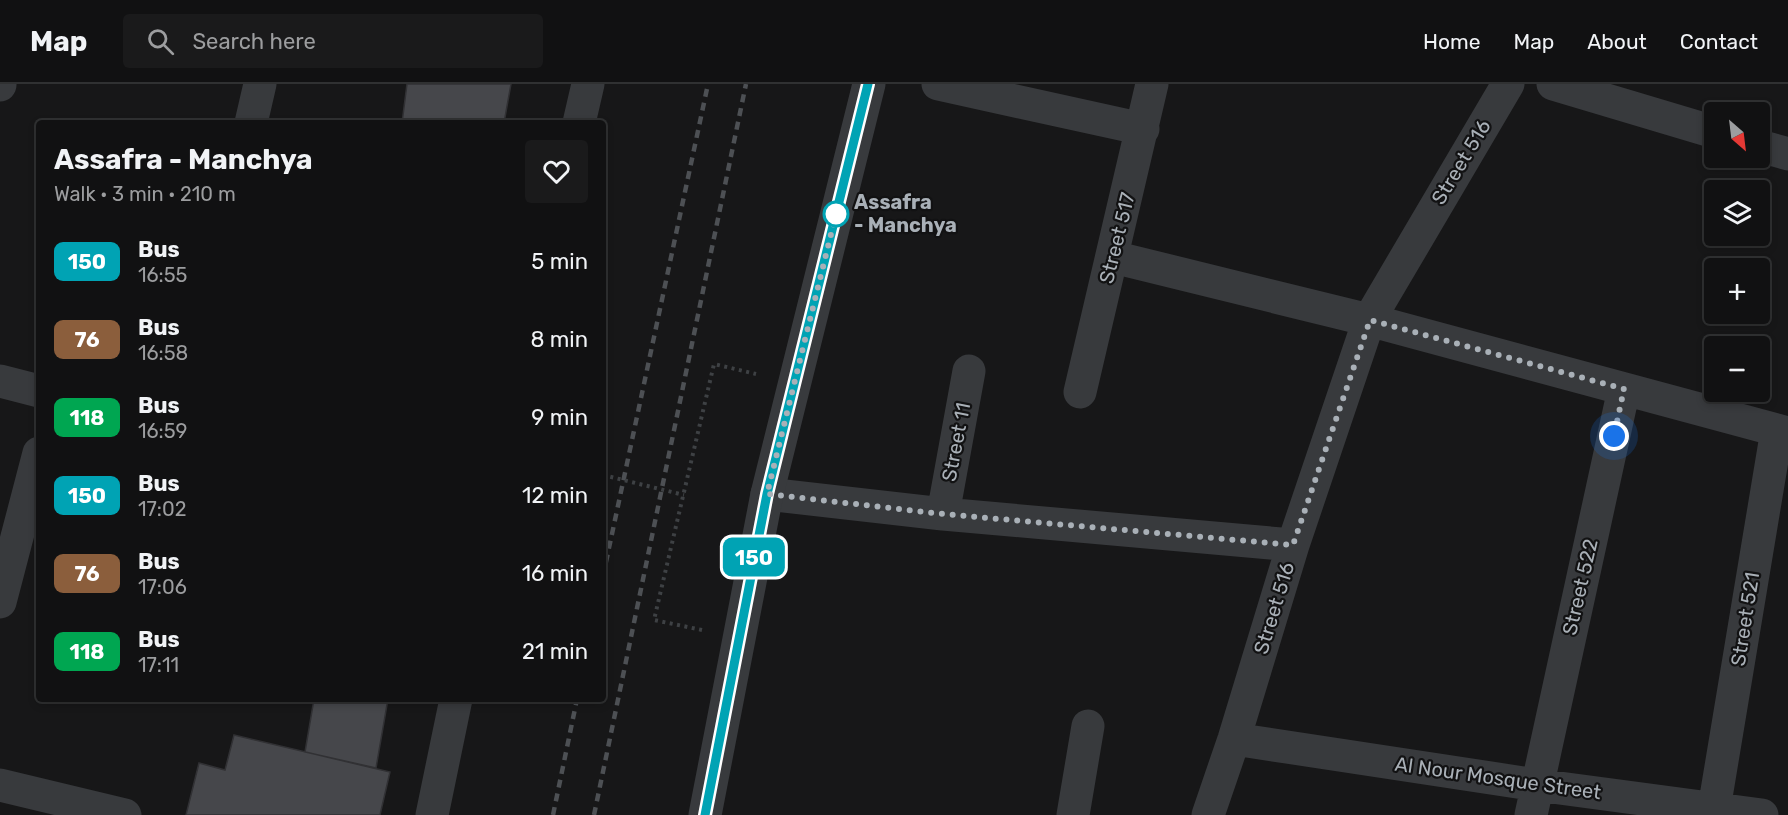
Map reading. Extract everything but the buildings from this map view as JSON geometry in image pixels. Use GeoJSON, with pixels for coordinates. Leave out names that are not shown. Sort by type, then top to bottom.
{"type":"FeatureCollection","features":[{"type":"Feature","properties":{"kind":"street"},"geometry":{"type":"LineString","coordinates":[[252,120],[260,84]]}},
{"type":"Feature","properties":{"kind":"street"},"geometry":{"type":"LineString","coordinates":[[580,120],[588,84]]}},
{"type":"Feature","properties":{"kind":"street"},"geometry":{"type":"LineString","coordinates":[[705,815],[767,494],[868,84]]}},
{"type":"Feature","properties":{"kind":"street"},"geometry":{"type":"LineString","coordinates":[[938,84],[1143,129]]}},
{"type":"Feature","properties":{"kind":"street","name":"Street 517"},"geometry":{"type":"LineString","coordinates":[[1080,392],[1152,84]]}},
{"type":"Feature","properties":{"kind":"street","name":"Street 516"},"geometry":{"type":"LineString","coordinates":[[1208,815],[1234,739],[1293,545],[1370,320],[1508,84]]}},
{"type":"Feature","properties":{"kind":"street"},"geometry":{"type":"LineString","coordinates":[[1553,84],[1704,129]]}},
{"type":"Feature","properties":{"kind":"street"},"geometry":{"type":"LineString","coordinates":[[1770,149],[1788,154]]}},
{"type":"Feature","properties":{"kind":"street"},"geometry":{"type":"LineString","coordinates":[[1113,257],[1370,320],[1782,432]]}},
{"type":"Feature","properties":{"kind":"street","name":"Street 11"},"geometry":{"type":"LineString","coordinates":[[943,514],[969,371]]}},
{"type":"Feature","properties":{"kind":"street"},"geometry":{"type":"LineString","coordinates":[[0,381],[36,390]]}},
{"type":"Feature","properties":{"kind":"street","name":"Street 522"},"geometry":{"type":"LineString","coordinates":[[1534,800],[1624,389]]}},
{"type":"Feature","properties":{"kind":"street","name":"Street 521"},"geometry":{"type":"LineString","coordinates":[[1713,812],[1782,432]]}},
{"type":"Feature","properties":{"kind":"street"},"geometry":{"type":"LineString","coordinates":[[0,602],[36,464]]}},
{"type":"Feature","properties":{"kind":"street"},"geometry":{"type":"LineString","coordinates":[[767,494],[943,514],[1293,545]]}},
{"type":"Feature","properties":{"kind":"street"},"geometry":{"type":"LineString","coordinates":[[432,815],[455,702]]}},
{"type":"Feature","properties":{"kind":"street"},"geometry":{"type":"LineString","coordinates":[[1073,815],[1088,726]]}},
{"type":"Feature","properties":{"kind":"street","name":"Al Nour Mosque Street"},"geometry":{"type":"LineString","coordinates":[[1234,739],[1534,800],[1762,815]]}},
{"type":"Feature","properties":{"kind":"street"},"geometry":{"type":"LineString","coordinates":[[0,785],[125,815]]}},
{"type":"Feature","properties":{"kind":"path"},"geometry":{"type":"LineString","coordinates":[[714,364],[654,620],[738,638]]}},
{"type":"Feature","properties":{"kind":"path"},"geometry":{"type":"LineString","coordinates":[[606,476],[684,495]]}},
{"type":"Feature","properties":{"kind":"railway"},"geometry":{"type":"LineString","coordinates":[[606,562],[708,84]]}},
{"type":"Feature","properties":{"kind":"railway"},"geometry":{"type":"LineString","coordinates":[[594,815],[746,84]]}},
{"type":"Feature","properties":{"kind":"railway"},"geometry":{"type":"LineString","coordinates":[[553,815],[576,702]]}},
{"type":"Feature","properties":{"kind":"bus line","name":"150"},"geometry":{"type":"LineString","coordinates":[[705,815],[767,494],[868,84]]}},
{"type":"Feature","properties":{"kind":"place","name":"Assafra - Manchya"},"geometry":{"type":"Point","coordinates":[836,214]}},
{"type":"Feature","properties":{"kind":"route"},"geometry":{"type":"LineString","coordinates":[[836,214],[767,494],[943,514],[1293,545],[1370,320],[1624,389],[1614,436]]}}]}
